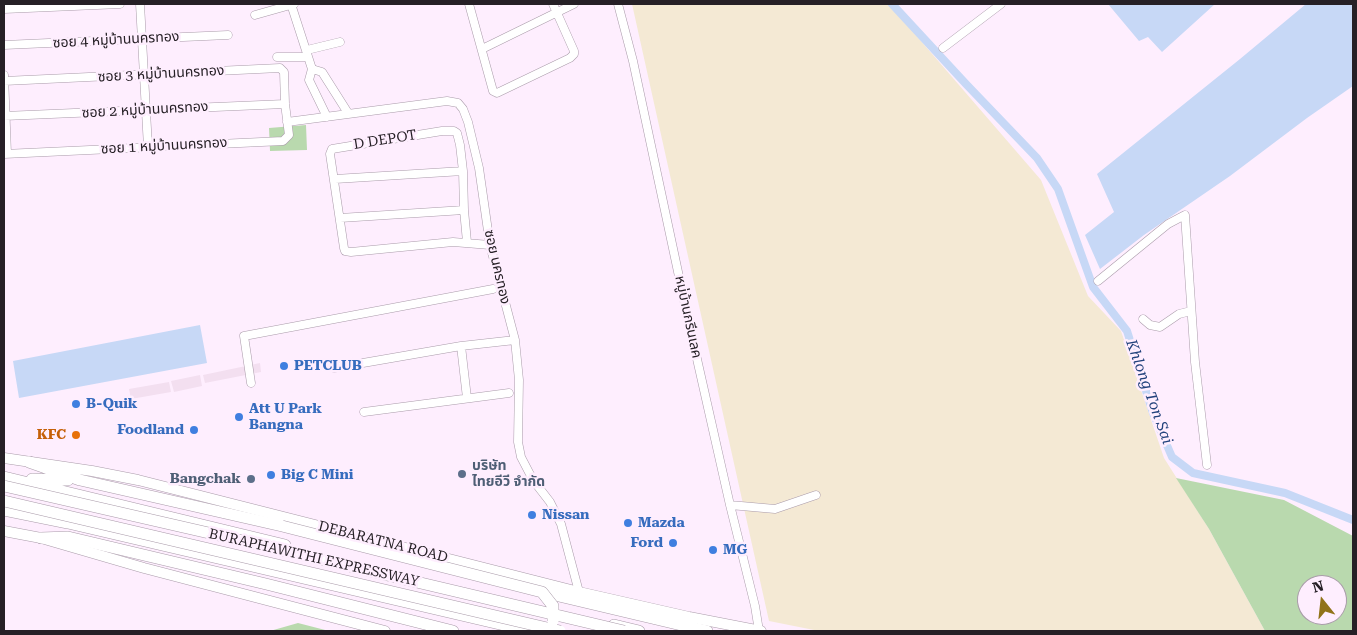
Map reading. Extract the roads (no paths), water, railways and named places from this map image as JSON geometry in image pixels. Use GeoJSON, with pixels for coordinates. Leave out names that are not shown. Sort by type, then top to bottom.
{"type":"FeatureCollection","features":[{"type":"Feature","properties":{"kind":"highway"},"geometry":{"type":"LineString","coordinates":[[30,462],[80,480],[282,526],[542,592],[707,631]]}},
{"type":"Feature","properties":{"kind":"highway"},"geometry":{"type":"LineString","coordinates":[[6,481],[80,480]]}},
{"type":"Feature","properties":{"kind":"highway","name":"BURAPHAWITHI EXPRESSWAY"},"geometry":{"type":"LineString","coordinates":[[6,481],[222,536],[624,631]]}},
{"type":"Feature","properties":{"kind":"highway","name":"DEBARATNA ROAD"},"geometry":{"type":"LineString","coordinates":[[6,481],[639,631]]}},
{"type":"Feature","properties":{"kind":"highway","name":"BURAPHAWITHI EXPRESSWAY"},"geometry":{"type":"LineString","coordinates":[[4,501],[560,631]]}},
{"type":"Feature","properties":{"kind":"highway"},"geometry":{"type":"LineString","coordinates":[[4,510],[68,523],[530,631]]}},
{"type":"Feature","properties":{"kind":"highway"},"geometry":{"type":"LineString","coordinates":[[68,523],[68,536]]}},
{"type":"Feature","properties":{"kind":"highway"},"geometry":{"type":"LineString","coordinates":[[40,538],[68,536],[452,631]]}},
{"type":"Feature","properties":{"kind":"highway"},"geometry":{"type":"LineString","coordinates":[[542,592],[552,606],[553,621],[550,631]]}},
{"type":"Feature","properties":{"kind":"main road","name":"DEBARATNA ROAD"},"geometry":{"type":"LineString","coordinates":[[4,458],[138,480],[579,592],[760,631]]}},
{"type":"Feature","properties":{"kind":"main road"},"geometry":{"type":"LineString","coordinates":[[4,531],[40,538],[129,564],[385,631]]}},
{"type":"Feature","properties":{"kind":"street"},"geometry":{"type":"LineString","coordinates":[[4,9],[120,4]]}},
{"type":"Feature","properties":{"kind":"street"},"geometry":{"type":"LineString","coordinates":[[140,4],[148,146]]}},
{"type":"Feature","properties":{"kind":"street"},"geometry":{"type":"LineString","coordinates":[[255,15],[292,4],[312,68],[309,80],[328,117]]}},
{"type":"Feature","properties":{"kind":"street"},"geometry":{"type":"LineString","coordinates":[[469,4],[493,91],[497,92],[570,58],[574,54],[555,8]]}},
{"type":"Feature","properties":{"kind":"street"},"geometry":{"type":"LineString","coordinates":[[482,49],[555,8],[574,4]]}},
{"type":"Feature","properties":{"kind":"street","name":"หมู่บ้านกรีนเลค"},"geometry":{"type":"LineString","coordinates":[[618,4],[633,61],[730,505],[760,631]]}},
{"type":"Feature","properties":{"kind":"street"},"geometry":{"type":"LineString","coordinates":[[943,48],[1002,4]]}},
{"type":"Feature","properties":{"kind":"street","name":"ซอย 4 หมู่บ้านนครทอง"},"geometry":{"type":"LineString","coordinates":[[4,45],[228,35]]}},
{"type":"Feature","properties":{"kind":"street"},"geometry":{"type":"LineString","coordinates":[[277,57],[308,53],[340,42]]}},
{"type":"Feature","properties":{"kind":"street","name":"ซอย 3 หมู่บ้านนครทอง"},"geometry":{"type":"LineString","coordinates":[[4,81],[280,68],[284,72],[285,104]]}},
{"type":"Feature","properties":{"kind":"street"},"geometry":{"type":"LineString","coordinates":[[312,68],[322,72],[348,113]]}},
{"type":"Feature","properties":{"kind":"street"},"geometry":{"type":"LineString","coordinates":[[4,75],[5,154]]}},
{"type":"Feature","properties":{"kind":"street","name":"ซอย นครทอง"},"geometry":{"type":"LineString","coordinates":[[287,122],[452,101],[463,109],[479,168],[490,245],[515,340],[519,380],[518,442],[521,456],[533,480],[550,502],[561,524],[579,592]]}},
{"type":"Feature","properties":{"kind":"street","name":"ซอย 2 หมู่บ้านนครทอง"},"geometry":{"type":"LineString","coordinates":[[5,116],[285,104]]}},
{"type":"Feature","properties":{"kind":"street","name":"ซอย 1 หมู่บ้านนครทอง"},"geometry":{"type":"LineString","coordinates":[[5,154],[283,141],[289,136],[285,104]]}},
{"type":"Feature","properties":{"kind":"street","name":"D DEPOT"},"geometry":{"type":"LineString","coordinates":[[460,145],[457,133],[454,131],[442,131],[332,149],[330,154],[345,251],[352,252],[438,243],[467,242],[490,245]]}},
{"type":"Feature","properties":{"kind":"street"},"geometry":{"type":"LineString","coordinates":[[467,242],[460,145],[473,143]]}},
{"type":"Feature","properties":{"kind":"street"},"geometry":{"type":"LineString","coordinates":[[335,179],[463,171]]}},
{"type":"Feature","properties":{"kind":"street"},"geometry":{"type":"LineString","coordinates":[[340,218],[464,210]]}},
{"type":"Feature","properties":{"kind":"street"},"geometry":{"type":"LineString","coordinates":[[1098,281],[1168,224],[1185,215],[1191,311],[1207,465]]}},
{"type":"Feature","properties":{"kind":"street"},"geometry":{"type":"LineString","coordinates":[[251,383],[244,336],[493,289]]}},
{"type":"Feature","properties":{"kind":"street"},"geometry":{"type":"LineString","coordinates":[[1143,319],[1150,326],[1160,327],[1178,314],[1191,311]]}},
{"type":"Feature","properties":{"kind":"street"},"geometry":{"type":"LineString","coordinates":[[334,368],[460,346],[515,340]]}},
{"type":"Feature","properties":{"kind":"street"},"geometry":{"type":"LineString","coordinates":[[460,346],[467,398]]}},
{"type":"Feature","properties":{"kind":"street"},"geometry":{"type":"LineString","coordinates":[[364,412],[509,393]]}},
{"type":"Feature","properties":{"kind":"street"},"geometry":{"type":"LineString","coordinates":[[730,505],[775,509],[816,495]]}},
{"type":"Feature","properties":{"kind":"water"},"geometry":{"type":"Polygon","coordinates":[[[1108,4],[1215,4],[1162,52],[1148,37],[1139,41],[1108,4]]]}},
{"type":"Feature","properties":{"kind":"water"},"geometry":{"type":"Polygon","coordinates":[[[1306,4],[1353,4],[1353,86],[1230,176],[1144,235],[1100,269],[1085,235],[1114,212],[1097,174],[1306,4]]]}},
{"type":"Feature","properties":{"kind":"water"},"geometry":{"type":"Polygon","coordinates":[[[200,325],[207,363],[19,398],[13,361],[200,325]]]}},
{"type":"Feature","properties":{"kind":"waterway","name":"Khlong Ton Sai"},"geometry":{"type":"LineString","coordinates":[[892,4],[1037,158],[1058,189],[1093,287],[1127,331],[1153,413],[1172,457],[1193,473],[1285,493],[1353,520]]}},
{"type":"Feature","properties":{"kind":"place","name":"PETCLUB"},"geometry":{"type":"Point","coordinates":[284,366]}},
{"type":"Feature","properties":{"kind":"place","name":"B-Quik"},"geometry":{"type":"Point","coordinates":[76,404]}},
{"type":"Feature","properties":{"kind":"place","name":"Att U Park Bangna"},"geometry":{"type":"Point","coordinates":[239,417]}},
{"type":"Feature","properties":{"kind":"place","name":"Foodland"},"geometry":{"type":"Point","coordinates":[194,430]}},
{"type":"Feature","properties":{"kind":"place","name":"KFC"},"geometry":{"type":"Point","coordinates":[76,435]}},
{"type":"Feature","properties":{"kind":"place","name":"บริษัท ไทยอีวี จำกัด"},"geometry":{"type":"Point","coordinates":[462,474]}},
{"type":"Feature","properties":{"kind":"place","name":"Big C Mini"},"geometry":{"type":"Point","coordinates":[271,475]}},
{"type":"Feature","properties":{"kind":"place","name":"Bangchak"},"geometry":{"type":"Point","coordinates":[251,479]}},
{"type":"Feature","properties":{"kind":"place","name":"Nissan"},"geometry":{"type":"Point","coordinates":[532,515]}},
{"type":"Feature","properties":{"kind":"place","name":"Mazda"},"geometry":{"type":"Point","coordinates":[628,523]}},
{"type":"Feature","properties":{"kind":"place","name":"Ford"},"geometry":{"type":"Point","coordinates":[673,543]}},
{"type":"Feature","properties":{"kind":"place","name":"MG"},"geometry":{"type":"Point","coordinates":[713,550]}}]}
